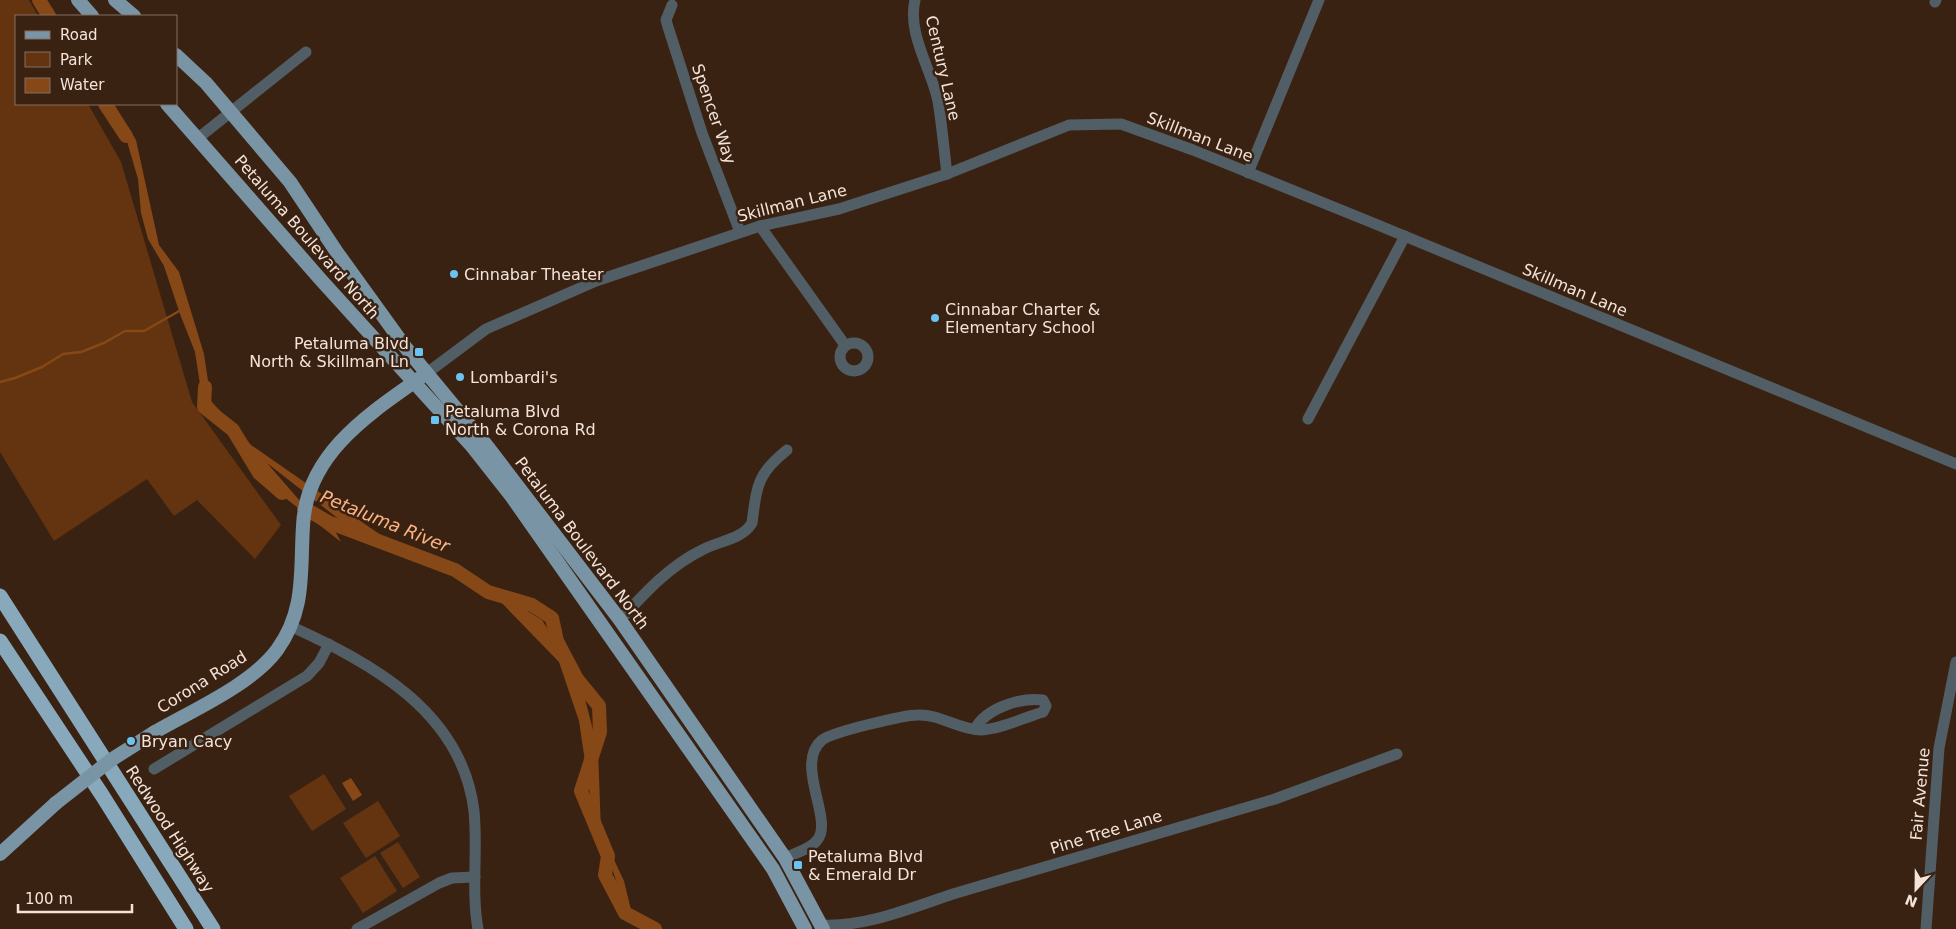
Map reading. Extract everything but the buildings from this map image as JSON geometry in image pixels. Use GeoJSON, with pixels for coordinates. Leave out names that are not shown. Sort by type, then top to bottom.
{"type":"FeatureCollection","features":[{"type":"Feature","properties":{"kind":"highway","name":"Redwood Highway"},"geometry":{"type":"LineString","coordinates":[[0,596],[213,929]]}},
{"type":"Feature","properties":{"kind":"highway"},"geometry":{"type":"LineString","coordinates":[[0,642],[102,795],[186,929]]}},
{"type":"Feature","properties":{"kind":"main road"},"geometry":{"type":"LineString","coordinates":[[78,0],[91,15]]}},
{"type":"Feature","properties":{"kind":"main road"},"geometry":{"type":"LineString","coordinates":[[115,0],[133,15]]}},
{"type":"Feature","properties":{"kind":"main road","name":"Petaluma Boulevard North"},"geometry":{"type":"LineString","coordinates":[[178,57],[206,83],[290,182],[345,264],[427,373],[487,446],[620,620],[785,858],[822,927]]}},
{"type":"Feature","properties":{"kind":"main road","name":"Petaluma Boulevard North"},"geometry":{"type":"LineString","coordinates":[[168,105],[413,383],[471,444],[517,505],[773,868],[805,929]]}},
{"type":"Feature","properties":{"kind":"main road","name":"Corona Road"},"geometry":{"type":"LineString","coordinates":[[0,854],[56,803],[111,760],[231,688],[258,669],[277,649],[290,626],[301,592],[303,525],[315,477],[327,458],[356,424],[427,373]]}},
{"type":"Feature","properties":{"kind":"street","name":"Century Lane"},"geometry":{"type":"LineString","coordinates":[[915,0],[913,8],[915,31],[938,100],[947,174]]}},
{"type":"Feature","properties":{"kind":"street"},"geometry":{"type":"LineString","coordinates":[[1248,173],[1319,0]]}},
{"type":"Feature","properties":{"kind":"street","name":"Spencer Way"},"geometry":{"type":"LineString","coordinates":[[672,5],[666,20],[672,41],[702,133],[740,232]]}},
{"type":"Feature","properties":{"kind":"street"},"geometry":{"type":"LineString","coordinates":[[197,139],[306,52]]}},
{"type":"Feature","properties":{"kind":"street","name":"Skillman Lane"},"geometry":{"type":"LineString","coordinates":[[427,373],[486,329],[596,281],[740,232],[838,209],[947,174],[1069,125],[1121,124],[1405,236],[1956,464]]}},
{"type":"Feature","properties":{"kind":"street"},"geometry":{"type":"LineString","coordinates":[[760,226],[846,345]]}},
{"type":"Feature","properties":{"kind":"street"},"geometry":{"type":"LineString","coordinates":[[1308,419],[1405,236]]}},
{"type":"Feature","properties":{"kind":"street"},"geometry":{"type":"LineString","coordinates":[[620,620],[675,566],[702,549],[740,534],[748,528],[752,523],[761,478],[768,465],[787,450]]}},
{"type":"Feature","properties":{"kind":"street"},"geometry":{"type":"LineString","coordinates":[[290,626],[354,656],[396,684],[430,715],[454,750],[462,767],[472,800],[475,831],[478,929]]}},
{"type":"Feature","properties":{"kind":"street"},"geometry":{"type":"LineString","coordinates":[[154,769],[307,676],[319,663],[329,644]]}},
{"type":"Feature","properties":{"kind":"street","name":"Fair Avenue"},"geometry":{"type":"LineString","coordinates":[[1926,929],[1940,748],[1956,662]]}},
{"type":"Feature","properties":{"kind":"street"},"geometry":{"type":"LineString","coordinates":[[785,858],[813,844],[821,832],[812,765],[816,749],[823,740],[842,732],[918,715],[975,729],[997,727],[1043,712],[1046,706],[1043,700],[1031,698],[1017,702],[984,716],[975,729]]}},
{"type":"Feature","properties":{"kind":"street","name":"Pine Tree Lane"},"geometry":{"type":"LineString","coordinates":[[822,927],[843,926],[900,912],[952,894],[1275,798],[1397,754]]}},
{"type":"Feature","properties":{"kind":"street"},"geometry":{"type":"LineString","coordinates":[[358,929],[445,880],[475,877]]}},
{"type":"Feature","properties":{"kind":"green space"},"geometry":{"type":"Polygon","coordinates":[[[0,0],[29,0],[37,15],[15,15],[15,105],[89,105],[121,162],[192,402],[281,525],[255,559],[197,500],[174,516],[147,479],[54,541],[0,452],[0,0]]]}},
{"type":"Feature","properties":{"kind":"green space"},"geometry":{"type":"Polygon","coordinates":[[[324,774],[346,809],[312,831],[289,796],[324,774]]]}},
{"type":"Feature","properties":{"kind":"green space"},"geometry":{"type":"Polygon","coordinates":[[[378,801],[400,836],[366,858],[343,823],[378,801]]]}},
{"type":"Feature","properties":{"kind":"green space"},"geometry":{"type":"Polygon","coordinates":[[[398,842],[420,877],[403,888],[380,853],[398,842]]]}},
{"type":"Feature","properties":{"kind":"green space"},"geometry":{"type":"Polygon","coordinates":[[[375,856],[397,891],[363,913],[340,878],[375,856]]]}},
{"type":"Feature","properties":{"kind":"water"},"geometry":{"type":"Polygon","coordinates":[[[108,105],[115,105],[136,140],[159,245],[179,272],[204,354],[211,401],[251,445],[398,547],[485,584],[542,620],[580,680],[598,749],[601,832],[624,881],[632,914],[657,929],[642,929],[633,925],[624,906],[612,868],[597,842],[579,721],[559,662],[496,597],[446,571],[363,538],[267,463],[300,501],[334,529],[341,542],[274,489],[242,444],[203,404],[195,352],[164,266],[148,239],[141,213],[138,179],[126,138],[108,105]]]}},
{"type":"Feature","properties":{"kind":"water"},"geometry":{"type":"Polygon","coordinates":[[[351,778],[362,795],[353,801],[342,783],[351,778]]]}},
{"type":"Feature","properties":{"kind":"waterway","name":"Petaluma River"},"geometry":{"type":"LineString","coordinates":[[39,0],[48,15]]}},
{"type":"Feature","properties":{"kind":"waterway","name":"Petaluma River"},"geometry":{"type":"LineString","coordinates":[[106,105],[126,136]]}},
{"type":"Feature","properties":{"kind":"waterway"},"geometry":{"type":"LineString","coordinates":[[0,382],[42,367],[63,354],[81,352],[104,343],[125,331],[144,331],[181,310]]}},
{"type":"Feature","properties":{"kind":"waterway","name":"Petaluma River"},"geometry":{"type":"LineString","coordinates":[[205,387],[204,407],[233,430],[259,473],[282,493]]}},
{"type":"Feature","properties":{"kind":"waterway","name":"Petaluma River"},"geometry":{"type":"LineString","coordinates":[[304,508],[328,522],[455,570],[488,592],[532,605],[552,618],[557,641],[577,679],[599,706],[600,732],[581,791],[608,856],[605,875],[625,913],[655,929]]}},
{"type":"Feature","properties":{"kind":"place","name":"Cinnabar Theater"},"geometry":{"type":"Point","coordinates":[454,274]}},
{"type":"Feature","properties":{"kind":"place","name":"Cinnabar Charter & Elementary School"},"geometry":{"type":"Point","coordinates":[935,318]}},
{"type":"Feature","properties":{"kind":"place","name":"Petaluma Blvd North & Skillman Ln"},"geometry":{"type":"Point","coordinates":[419,352]}},
{"type":"Feature","properties":{"kind":"place","name":"Lombardi's"},"geometry":{"type":"Point","coordinates":[460,377]}},
{"type":"Feature","properties":{"kind":"place","name":"Petaluma Blvd North & Corona Rd"},"geometry":{"type":"Point","coordinates":[435,420]}},
{"type":"Feature","properties":{"kind":"place","name":"Bryan Cacy"},"geometry":{"type":"Point","coordinates":[131,741]}},
{"type":"Feature","properties":{"kind":"place","name":"Petaluma Blvd & Emerald Dr"},"geometry":{"type":"Point","coordinates":[798,865]}}]}
